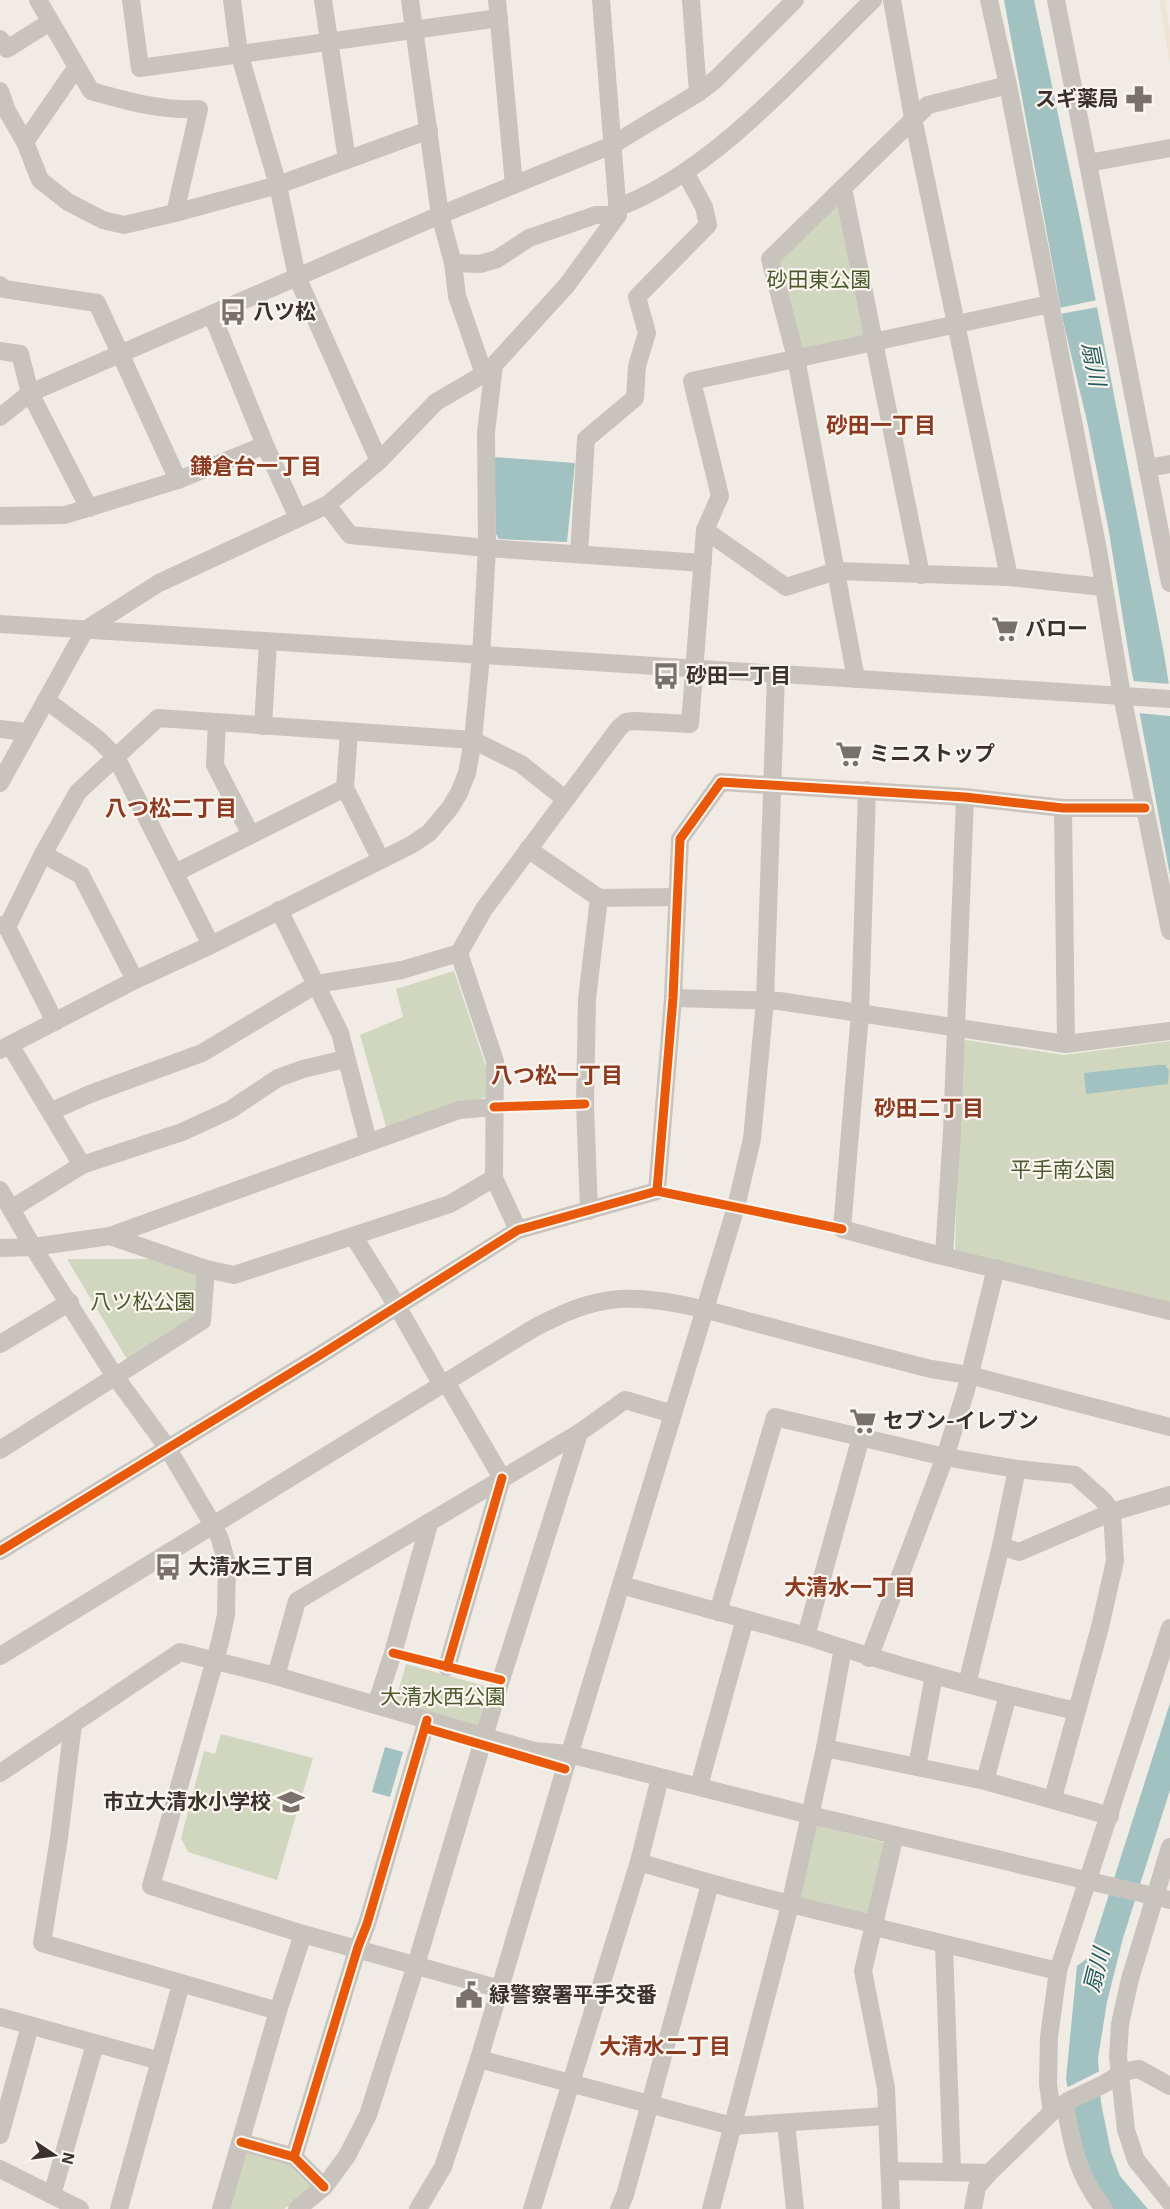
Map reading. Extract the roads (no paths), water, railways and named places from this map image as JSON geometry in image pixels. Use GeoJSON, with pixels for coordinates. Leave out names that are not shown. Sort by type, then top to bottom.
{"type":"FeatureCollection","features":[{"type":"Feature","properties":{"kind":"street"},"geometry":{"type":"LineString","coordinates":[[38,0],[91,91],[140,105],[178,110],[199,109],[175,213]]}},
{"type":"Feature","properties":{"kind":"street"},"geometry":{"type":"LineString","coordinates":[[131,0],[140,68],[329,40],[415,30],[498,9],[514,185]]}},
{"type":"Feature","properties":{"kind":"street"},"geometry":{"type":"LineString","coordinates":[[232,0],[239,53],[278,185],[297,278],[379,461]]}},
{"type":"Feature","properties":{"kind":"street"},"geometry":{"type":"LineString","coordinates":[[323,0],[347,160]]}},
{"type":"Feature","properties":{"kind":"street"},"geometry":{"type":"LineString","coordinates":[[82,1164],[52,1112],[5,1047],[135,980],[211,945],[411,845],[429,833],[446,814],[459,793],[467,773],[473,740],[481,656],[487,548],[486,432],[489,369],[457,296],[453,263],[440,215],[410,0]]}},
{"type":"Feature","properties":{"kind":"street"},"geometry":{"type":"LineString","coordinates":[[0,783],[85,630],[159,584],[327,505],[379,461],[436,402],[489,369],[567,285],[618,211],[601,0]]}},
{"type":"Feature","properties":{"kind":"street"},"geometry":{"type":"LineString","coordinates":[[691,0],[698,93]]}},
{"type":"Feature","properties":{"kind":"street"},"geometry":{"type":"LineString","coordinates":[[0,417],[30,393],[440,215],[612,145],[698,93],[715,80],[781,7],[795,0]]}},
{"type":"Feature","properties":{"kind":"street"},"geometry":{"type":"LineString","coordinates":[[453,263],[480,264],[497,259],[529,238],[596,215],[618,211],[685,172],[745,125],[873,0]]}},
{"type":"Feature","properties":{"kind":"street"},"geometry":{"type":"LineString","coordinates":[[892,0],[914,118],[1009,577]]}},
{"type":"Feature","properties":{"kind":"street"},"geometry":{"type":"LineString","coordinates":[[989,0],[1008,85],[1098,550],[1103,587],[1128,696],[1145,808],[1170,930]]}},
{"type":"Feature","properties":{"kind":"street"},"geometry":{"type":"LineString","coordinates":[[1056,0],[1170,583]]}},
{"type":"Feature","properties":{"kind":"street"},"geometry":{"type":"LineString","coordinates":[[0,39],[7,49],[50,22]]}},
{"type":"Feature","properties":{"kind":"street"},"geometry":{"type":"LineString","coordinates":[[25,142],[76,68]]}},
{"type":"Feature","properties":{"kind":"street"},"geometry":{"type":"LineString","coordinates":[[856,679],[796,358],[770,259],[928,105],[1008,85]]}},
{"type":"Feature","properties":{"kind":"street"},"geometry":{"type":"LineString","coordinates":[[0,91],[3,114],[25,142],[40,180],[68,202],[104,220],[124,225],[278,185],[429,130]]}},
{"type":"Feature","properties":{"kind":"street"},"geometry":{"type":"LineString","coordinates":[[1088,163],[1170,147]]}},
{"type":"Feature","properties":{"kind":"street"},"geometry":{"type":"LineString","coordinates":[[579,554],[586,439],[635,398],[637,366],[647,333],[637,297],[708,225],[704,207],[685,172]]}},
{"type":"Feature","properties":{"kind":"street"},"geometry":{"type":"LineString","coordinates":[[843,188],[921,575]]}},
{"type":"Feature","properties":{"kind":"street"},"geometry":{"type":"LineString","coordinates":[[0,285],[4,289],[97,303],[178,480]]}},
{"type":"Feature","properties":{"kind":"street"},"geometry":{"type":"LineString","coordinates":[[52,1112],[90,1094],[202,1053],[317,984],[402,970],[459,953],[484,909],[619,728],[626,722],[634,721],[690,724],[705,530],[720,496],[693,381],[1050,304]]}},
{"type":"Feature","properties":{"kind":"street"},"geometry":{"type":"LineString","coordinates":[[212,315],[265,445],[298,518]]}},
{"type":"Feature","properties":{"kind":"street"},"geometry":{"type":"LineString","coordinates":[[0,351],[20,354],[30,393],[89,508]]}},
{"type":"Feature","properties":{"kind":"street"},"geometry":{"type":"LineString","coordinates":[[0,516],[65,515],[178,480],[265,445]]}},
{"type":"Feature","properties":{"kind":"street"},"geometry":{"type":"LineString","coordinates":[[1148,468],[1170,464]]}},
{"type":"Feature","properties":{"kind":"street"},"geometry":{"type":"LineString","coordinates":[[327,505],[350,535],[487,548],[703,563]]}},
{"type":"Feature","properties":{"kind":"street"},"geometry":{"type":"LineString","coordinates":[[705,530],[786,587],[836,571],[1009,577],[1103,587]]}},
{"type":"Feature","properties":{"kind":"street"},"geometry":{"type":"LineString","coordinates":[[0,624],[1170,699]]}},
{"type":"Feature","properties":{"kind":"street"},"geometry":{"type":"LineString","coordinates":[[263,726],[268,642]]}},
{"type":"Feature","properties":{"kind":"street"},"geometry":{"type":"LineString","coordinates":[[418,2209],[443,2167],[479,2059],[569,1754],[736,1206],[752,1139],[765,1001],[776,674]]}},
{"type":"Feature","properties":{"kind":"street"},"geometry":{"type":"LineString","coordinates":[[46,700],[98,739],[116,757],[211,945]]}},
{"type":"Feature","properties":{"kind":"street"},"geometry":{"type":"LineString","coordinates":[[55,1022],[3,926],[78,792],[158,718],[473,740],[521,764],[565,800]]}},
{"type":"Feature","properties":{"kind":"street"},"geometry":{"type":"LineString","coordinates":[[218,722],[215,765],[251,835]]}},
{"type":"Feature","properties":{"kind":"street"},"geometry":{"type":"LineString","coordinates":[[0,729],[27,732]]}},
{"type":"Feature","properties":{"kind":"street"},"geometry":{"type":"LineString","coordinates":[[349,732],[345,788],[381,860]]}},
{"type":"Feature","properties":{"kind":"street"},"geometry":{"type":"LineString","coordinates":[[0,1551],[518,1230],[657,1191],[673,998],[680,839],[721,782],[965,797],[1063,808],[1145,808]]}},
{"type":"Feature","properties":{"kind":"street"},"geometry":{"type":"LineString","coordinates":[[175,873],[345,788]]}},
{"type":"Feature","properties":{"kind":"street"},"geometry":{"type":"LineString","coordinates":[[867,790],[860,1013],[842,1229],[1170,1311]]}},
{"type":"Feature","properties":{"kind":"street"},"geometry":{"type":"LineString","coordinates":[[944,1255],[952,1131],[965,797]]}},
{"type":"Feature","properties":{"kind":"street"},"geometry":{"type":"LineString","coordinates":[[1063,808],[1066,1044]]}},
{"type":"Feature","properties":{"kind":"street"},"geometry":{"type":"LineString","coordinates":[[528,849],[598,898],[677,897]]}},
{"type":"Feature","properties":{"kind":"street"},"geometry":{"type":"LineString","coordinates":[[43,854],[81,875],[135,980]]}},
{"type":"Feature","properties":{"kind":"street"},"geometry":{"type":"LineString","coordinates":[[589,1211],[585,1104],[586,999],[598,898]]}},
{"type":"Feature","properties":{"kind":"street"},"geometry":{"type":"LineString","coordinates":[[279,910],[339,1033],[368,1141]]}},
{"type":"Feature","properties":{"kind":"street"},"geometry":{"type":"LineString","coordinates":[[459,953],[495,1061],[494,1178],[518,1230]]}},
{"type":"Feature","properties":{"kind":"street"},"geometry":{"type":"LineString","coordinates":[[673,998],[779,1001],[1066,1044],[1170,1031]]}},
{"type":"Feature","properties":{"kind":"street"},"geometry":{"type":"LineString","coordinates":[[11,1209],[82,1164],[182,1132],[230,1110],[278,1078],[303,1069],[345,1059]]}},
{"type":"Feature","properties":{"kind":"street"},"geometry":{"type":"LineString","coordinates":[[0,1248],[33,1247],[110,1236],[459,1110],[494,1107]]}},
{"type":"Feature","properties":{"kind":"street"},"geometry":{"type":"LineString","coordinates":[[110,1236],[206,1269],[234,1275],[450,1204],[494,1178]]}},
{"type":"Feature","properties":{"kind":"street"},"geometry":{"type":"LineString","coordinates":[[0,1190],[33,1247],[114,1375],[167,1447],[213,1525],[220,1539],[227,1564],[226,1614],[151,1886],[303,1934],[358,1947],[500,1989]]}},
{"type":"Feature","properties":{"kind":"street"},"geometry":{"type":"LineString","coordinates":[[354,1237],[502,1478],[447,1667]]}},
{"type":"Feature","properties":{"kind":"street"},"geometry":{"type":"LineString","coordinates":[[869,1658],[945,1457],[966,1390],[996,1268]]}},
{"type":"Feature","properties":{"kind":"street"},"geometry":{"type":"LineString","coordinates":[[0,1450],[201,1321],[206,1269]]}},
{"type":"Feature","properties":{"kind":"street"},"geometry":{"type":"LineString","coordinates":[[0,1656],[534,1328],[563,1313],[592,1303],[620,1299],[649,1300],[705,1309],[931,1370],[969,1375],[1170,1427]]}},
{"type":"Feature","properties":{"kind":"street"},"geometry":{"type":"LineString","coordinates":[[0,1344],[69,1302]]}},
{"type":"Feature","properties":{"kind":"street"},"geometry":{"type":"LineString","coordinates":[[276,1676],[297,1601],[579,1433],[625,1400],[673,1414]]}},
{"type":"Feature","properties":{"kind":"street"},"geometry":{"type":"LineString","coordinates":[[718,1612],[775,1417],[945,1457],[1017,1469],[1075,1474],[1103,1500],[1112,1512],[1115,1561],[1100,1627],[1053,1798]]}},
{"type":"Feature","properties":{"kind":"street"},"geometry":{"type":"LineString","coordinates":[[297,2209],[324,2187],[347,2156],[368,2115],[579,1433]]}},
{"type":"Feature","properties":{"kind":"street"},"geometry":{"type":"LineString","coordinates":[[806,1636],[861,1437]]}},
{"type":"Feature","properties":{"kind":"street"},"geometry":{"type":"LineString","coordinates":[[967,1684],[1001,1546],[1017,1469]]}},
{"type":"Feature","properties":{"kind":"street"},"geometry":{"type":"LineString","coordinates":[[1001,1546],[1019,1552],[1112,1512],[1170,1495]]}},
{"type":"Feature","properties":{"kind":"street"},"geometry":{"type":"LineString","coordinates":[[376,1706],[429,1524]]}},
{"type":"Feature","properties":{"kind":"street"},"geometry":{"type":"LineString","coordinates":[[621,1585],[806,1636],[869,1658],[1076,1711]]}},
{"type":"Feature","properties":{"kind":"street"},"geometry":{"type":"LineString","coordinates":[[699,1786],[745,1619]]}},
{"type":"Feature","properties":{"kind":"street"},"geometry":{"type":"LineString","coordinates":[[1104,2209],[1083,2178],[1074,2156],[1062,2106],[1048,2084],[1049,2037],[1058,1971],[1091,1882],[1170,1628]]}},
{"type":"Feature","properties":{"kind":"street"},"geometry":{"type":"LineString","coordinates":[[711,2209],[790,1905],[825,1748],[843,1648]]}},
{"type":"Feature","properties":{"kind":"street"},"geometry":{"type":"LineString","coordinates":[[0,1773],[180,1652],[276,1676],[534,1751],[569,1754],[810,1815],[1155,1896]]}},
{"type":"Feature","properties":{"kind":"street"},"geometry":{"type":"LineString","coordinates":[[917,1767],[934,1675]]}},
{"type":"Feature","properties":{"kind":"street"},"geometry":{"type":"LineString","coordinates":[[985,1781],[1008,1695]]}},
{"type":"Feature","properties":{"kind":"street"},"geometry":{"type":"LineString","coordinates":[[294,2157],[367,1924],[427,1720]]}},
{"type":"Feature","properties":{"kind":"street"},"geometry":{"type":"LineString","coordinates":[[74,1724],[42,1943],[278,2011]]}},
{"type":"Feature","properties":{"kind":"street"},"geometry":{"type":"LineString","coordinates":[[825,1748],[985,1781],[1053,1798],[1110,1816]]}},
{"type":"Feature","properties":{"kind":"street"},"geometry":{"type":"LineString","coordinates":[[532,2209],[639,1862],[660,1778]]}},
{"type":"Feature","properties":{"kind":"street"},"geometry":{"type":"LineString","coordinates":[[891,2209],[886,2088],[863,1971],[895,1835]]}},
{"type":"Feature","properties":{"kind":"street"},"geometry":{"type":"LineString","coordinates":[[1170,1847],[1124,2002],[1118,2057],[1126,2130],[1133,2153],[1136,2160],[1170,2202]]}},
{"type":"Feature","properties":{"kind":"street"},"geometry":{"type":"LineString","coordinates":[[639,1862],[790,1905],[874,1924],[883,1929],[944,1945],[1058,1971]]}},
{"type":"Feature","properties":{"kind":"street"},"geometry":{"type":"LineString","coordinates":[[619,2209],[711,1884]]}},
{"type":"Feature","properties":{"kind":"street"},"geometry":{"type":"LineString","coordinates":[[221,2209],[278,2011],[303,1934]]}},
{"type":"Feature","properties":{"kind":"street"},"geometry":{"type":"LineString","coordinates":[[944,1945],[952,2171]]}},
{"type":"Feature","properties":{"kind":"street"},"geometry":{"type":"LineString","coordinates":[[118,2209],[181,1984]]}},
{"type":"Feature","properties":{"kind":"street"},"geometry":{"type":"LineString","coordinates":[[0,2017],[160,2061]]}},
{"type":"Feature","properties":{"kind":"street"},"geometry":{"type":"LineString","coordinates":[[0,2135],[30,2026]]}},
{"type":"Feature","properties":{"kind":"street"},"geometry":{"type":"LineString","coordinates":[[52,2195],[95,2044]]}},
{"type":"Feature","properties":{"kind":"street"},"geometry":{"type":"LineString","coordinates":[[479,2059],[732,2126],[886,2116]]}},
{"type":"Feature","properties":{"kind":"street"},"geometry":{"type":"LineString","coordinates":[[973,2209],[977,2187],[989,2173],[1062,2106],[1120,2074],[1139,2069],[1170,2086]]}},
{"type":"Feature","properties":{"kind":"street"},"geometry":{"type":"LineString","coordinates":[[786,2123],[795,2209]]}},
{"type":"Feature","properties":{"kind":"street"},"geometry":{"type":"LineString","coordinates":[[241,2142],[294,2157],[324,2187]]}},
{"type":"Feature","properties":{"kind":"street"},"geometry":{"type":"LineString","coordinates":[[0,2169],[80,2209]]}},
{"type":"Feature","properties":{"kind":"street"},"geometry":{"type":"LineString","coordinates":[[891,2171],[989,2173]]}},
{"type":"Feature","properties":{"kind":"water","name":"扇川"},"geometry":{"type":"Polygon","coordinates":[[[1004,0],[1034,0],[1080,219],[1164,654],[1170,691],[1170,876],[1130,662],[1109,532],[1087,421],[1063,321],[1004,0]]]}},
{"type":"Feature","properties":{"kind":"water"},"geometry":{"type":"Polygon","coordinates":[[[494,457],[575,463],[567,542],[499,539],[496,534],[494,457]]]}},
{"type":"Feature","properties":{"kind":"water"},"geometry":{"type":"Polygon","coordinates":[[[1165,1065],[1169,1071],[1168,1084],[1086,1094],[1084,1073],[1165,1065]]]}},
{"type":"Feature","properties":{"kind":"water","name":"扇川"},"geometry":{"type":"Polygon","coordinates":[[[1170,1703],[1170,1790],[1123,1938],[1107,2002],[1098,2058],[1101,2103],[1111,2152],[1120,2176],[1148,2209],[1112,2209],[1092,2180],[1075,2131],[1066,2079],[1077,1966],[1089,1957],[1170,1703]]]}},
{"type":"Feature","properties":{"kind":"water"},"geometry":{"type":"Polygon","coordinates":[[[385,1747],[403,1752],[390,1797],[372,1792],[385,1747]]]}},
{"type":"Feature","properties":{"kind":"place","name":"スギ薬局"},"geometry":{"type":"Point","coordinates":[1139,99]}},
{"type":"Feature","properties":{"kind":"place","name":"八ツ松"},"geometry":{"type":"Point","coordinates":[233,312]}},
{"type":"Feature","properties":{"kind":"place","name":"バロー"},"geometry":{"type":"Point","coordinates":[1005,629]}},
{"type":"Feature","properties":{"kind":"place","name":"砂田一丁目"},"geometry":{"type":"Point","coordinates":[666,676]}},
{"type":"Feature","properties":{"kind":"place","name":"ミニストップ"},"geometry":{"type":"Point","coordinates":[849,754]}},
{"type":"Feature","properties":{"kind":"place","name":"セブン-イレブン"},"geometry":{"type":"Point","coordinates":[863,1421]}},
{"type":"Feature","properties":{"kind":"place","name":"大清水三丁目"},"geometry":{"type":"Point","coordinates":[168,1567]}},
{"type":"Feature","properties":{"kind":"place","name":"市立大清水小学校"},"geometry":{"type":"Point","coordinates":[291,1802]}},
{"type":"Feature","properties":{"kind":"place","name":"緑警察署平手交番"},"geometry":{"type":"Point","coordinates":[469,1995]}},
{"type":"Feature","properties":{"kind":"district","name":"砂田一丁目"},"geometry":{"type":"Point","coordinates":[881,425]}},
{"type":"Feature","properties":{"kind":"district","name":"鎌倉台一丁目"},"geometry":{"type":"Point","coordinates":[256,466]}},
{"type":"Feature","properties":{"kind":"district","name":"八つ松二丁目"},"geometry":{"type":"Point","coordinates":[171,808]}},
{"type":"Feature","properties":{"kind":"district","name":"八つ松一丁目"},"geometry":{"type":"Point","coordinates":[557,1075]}},
{"type":"Feature","properties":{"kind":"district","name":"砂田二丁目"},"geometry":{"type":"Point","coordinates":[929,1108]}},
{"type":"Feature","properties":{"kind":"district","name":"大清水一丁目"},"geometry":{"type":"Point","coordinates":[850,1587]}},
{"type":"Feature","properties":{"kind":"district","name":"大清水二丁目"},"geometry":{"type":"Point","coordinates":[665,2046]}},
{"type":"Feature","properties":{"kind":"park label","name":"砂田東公園"},"geometry":{"type":"Point","coordinates":[819,280]}},
{"type":"Feature","properties":{"kind":"park label","name":"平手南公園"},"geometry":{"type":"Point","coordinates":[1063,1170]}},
{"type":"Feature","properties":{"kind":"park label","name":"八ツ松公園"},"geometry":{"type":"Point","coordinates":[143,1302]}},
{"type":"Feature","properties":{"kind":"park label","name":"大清水西公園"},"geometry":{"type":"Point","coordinates":[443,1697]}}]}
